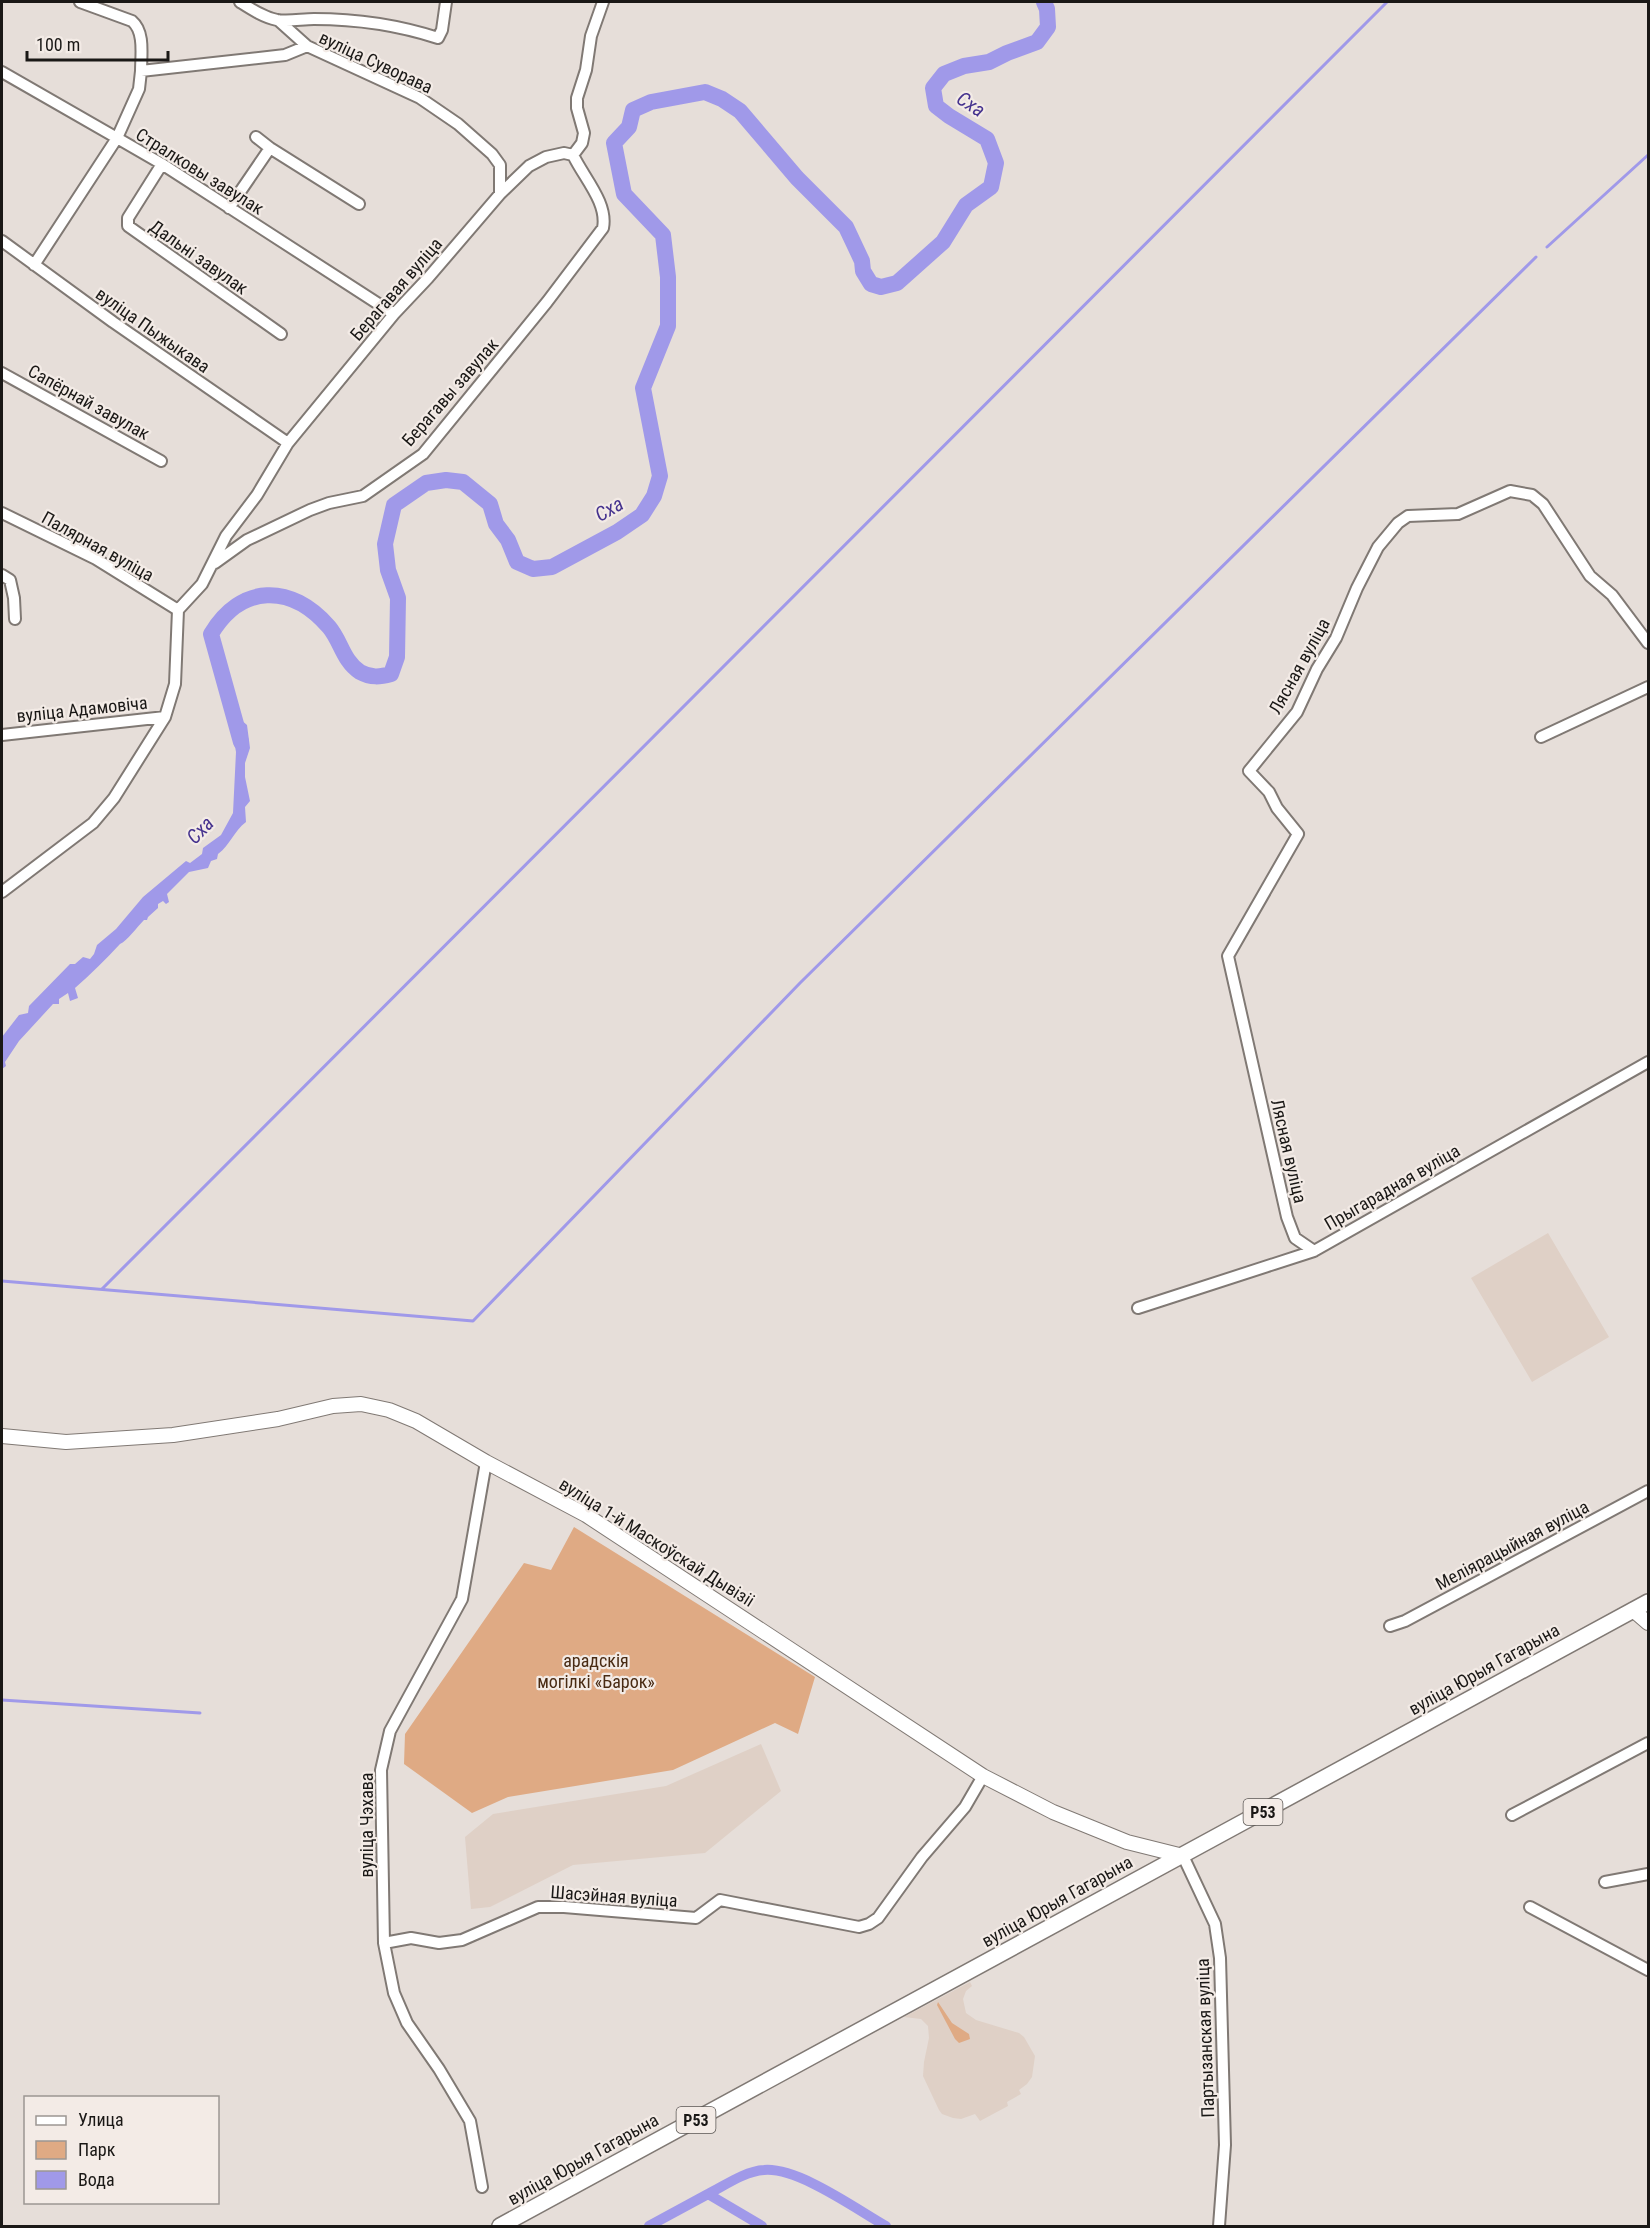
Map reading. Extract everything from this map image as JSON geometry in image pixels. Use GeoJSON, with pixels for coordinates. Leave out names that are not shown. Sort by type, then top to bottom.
{"type":"FeatureCollection","features":[{"type":"Feature","properties":{"kind":"main road","name":"Р53"},"geometry":{"type":"LineString","coordinates":[[1633,1610],[1648,1602]]}},
{"type":"Feature","properties":{"kind":"main road","name":"вуліца Юрыя Гагарына"},"geometry":{"type":"LineString","coordinates":[[500,2226],[1633,1610]]}},
{"type":"Feature","properties":{"kind":"street"},"geometry":{"type":"LineString","coordinates":[[2,72],[117,138],[139,89],[141,71],[138,26],[132,21],[80,2]]}},
{"type":"Feature","properties":{"kind":"street"},"geometry":{"type":"LineString","coordinates":[[240,2],[259,14],[278,20],[315,19],[366,22],[406,27],[438,38],[442,30],[446,2]]}},
{"type":"Feature","properties":{"kind":"street"},"geometry":{"type":"LineString","coordinates":[[573,155],[582,142],[584,133],[577,108],[577,98],[586,70],[591,36],[603,2]]}},
{"type":"Feature","properties":{"kind":"street"},"geometry":{"type":"LineString","coordinates":[[278,20],[307,46]]}},
{"type":"Feature","properties":{"kind":"street","name":"вуліца Суворава"},"geometry":{"type":"LineString","coordinates":[[141,71],[285,55],[307,46],[420,98],[458,124],[492,154],[500,165],[500,194]]}},
{"type":"Feature","properties":{"kind":"street"},"geometry":{"type":"LineString","coordinates":[[256,136],[270,148],[360,204]]}},
{"type":"Feature","properties":{"kind":"street","name":"Стралковы завулак"},"geometry":{"type":"LineString","coordinates":[[34,265],[117,138],[162,164],[394,314]]}},
{"type":"Feature","properties":{"kind":"street"},"geometry":{"type":"LineString","coordinates":[[229,208],[270,148]]}},
{"type":"Feature","properties":{"kind":"street","name":"Берагавая вуліца"},"geometry":{"type":"LineString","coordinates":[[178,610],[202,584],[226,536],[257,495],[288,443],[394,314],[500,194],[529,165],[546,157],[564,153],[573,155]]}},
{"type":"Feature","properties":{"kind":"street","name":"Берагавы завулак"},"geometry":{"type":"LineString","coordinates":[[212,565],[247,540],[310,510],[363,495],[423,454],[547,302],[603,228],[602,205],[573,155]]}},
{"type":"Feature","properties":{"kind":"street","name":"Дальні завулак"},"geometry":{"type":"LineString","coordinates":[[162,164],[128,218],[128,226],[281,334]]}},
{"type":"Feature","properties":{"kind":"street","name":"вуліца Пыжыкава"},"geometry":{"type":"LineString","coordinates":[[2,241],[288,443]]}},
{"type":"Feature","properties":{"kind":"street","name":"Сапёрнай завулак"},"geometry":{"type":"LineString","coordinates":[[2,373],[160,460]]}},
{"type":"Feature","properties":{"kind":"street","name":"Лясная вуліца"},"geometry":{"type":"LineString","coordinates":[[1314,1251],[1295,1238],[1287,1217],[1228,956],[1298,834],[1277,808],[1269,792],[1249,771],[1297,712],[1317,669],[1336,638],[1357,588],[1378,547],[1398,523],[1408,516],[1458,514],[1510,491],[1532,495],[1543,504],[1590,576],[1612,595],[1648,643]]}},
{"type":"Feature","properties":{"kind":"street","name":"Палярная вуліца"},"geometry":{"type":"LineString","coordinates":[[2,513],[96,560],[178,610]]}},
{"type":"Feature","properties":{"kind":"street"},"geometry":{"type":"LineString","coordinates":[[2,575],[4,574],[10,580],[15,619]]}},
{"type":"Feature","properties":{"kind":"street"},"geometry":{"type":"LineString","coordinates":[[2,892],[93,823],[114,798],[165,717],[175,684],[178,610]]}},
{"type":"Feature","properties":{"kind":"street"},"geometry":{"type":"LineString","coordinates":[[1541,736],[1648,687]]}},
{"type":"Feature","properties":{"kind":"street","name":"вуліца Адамовіча"},"geometry":{"type":"LineString","coordinates":[[2,735],[165,717]]}},
{"type":"Feature","properties":{"kind":"street","name":"Прыгарадная вуліца"},"geometry":{"type":"LineString","coordinates":[[1138,1308],[1314,1251],[1648,1062]]}},
{"type":"Feature","properties":{"kind":"street","name":"вуліца 1-й Маскоўскай Дывізіі"},"geometry":{"type":"LineString","coordinates":[[2,1436],[66,1442],[173,1435],[278,1419],[333,1406],[361,1404],[389,1410],[416,1420],[486,1462],[586,1515],[983,1776],[1053,1812],[1127,1842],[1183,1856]]}},
{"type":"Feature","properties":{"kind":"street","name":"вуліца Чэхава"},"geometry":{"type":"LineString","coordinates":[[482,2187],[470,2121],[440,2069],[407,2023],[394,1993],[384,1943],[381,1770],[390,1731],[462,1599],[486,1462]]}},
{"type":"Feature","properties":{"kind":"street","name":"Меліярацыйная вуліца"},"geometry":{"type":"LineString","coordinates":[[1390,1626],[1415,1615],[1648,1491]]}},
{"type":"Feature","properties":{"kind":"street"},"geometry":{"type":"LineString","coordinates":[[1633,1610],[1648,1623]]}},
{"type":"Feature","properties":{"kind":"street"},"geometry":{"type":"LineString","coordinates":[[1512,1815],[1648,1743]]}},
{"type":"Feature","properties":{"kind":"street","name":"Шасэйная вуліца"},"geometry":{"type":"LineString","coordinates":[[384,1943],[411,1938],[439,1943],[462,1940],[538,1907],[564,1907],[696,1918],[720,1900],[859,1927],[878,1918],[922,1857],[965,1807],[983,1776]]}},
{"type":"Feature","properties":{"kind":"street","name":"Партызанская вуліца"},"geometry":{"type":"LineString","coordinates":[[1183,1856],[1215,1924],[1220,1958],[1226,2145],[1219,2226]]}},
{"type":"Feature","properties":{"kind":"street"},"geometry":{"type":"LineString","coordinates":[[1605,1882],[1648,1874]]}},
{"type":"Feature","properties":{"kind":"street"},"geometry":{"type":"LineString","coordinates":[[1530,1907],[1648,1970]]}},
{"type":"Feature","properties":{"kind":"shaded area"},"geometry":{"type":"Polygon","coordinates":[[[1548,1233],[1609,1337],[1532,1382],[1471,1278],[1548,1233]]]}},
{"type":"Feature","properties":{"kind":"shaded area"},"geometry":{"type":"Polygon","coordinates":[[[761,1744],[781,1791],[705,1853],[573,1865],[490,1907],[471,1909],[465,1837],[493,1814],[666,1786],[761,1744]]]}},
{"type":"Feature","properties":{"kind":"shaded area"},"geometry":{"type":"Polygon","coordinates":[[[970,1982],[972,1986],[966,1991],[963,1999],[966,2013],[976,2020],[1019,2033],[1024,2037],[1035,2056],[1032,2077],[1019,2090],[1021,2094],[1007,2102],[1008,2106],[980,2121],[975,2114],[961,2119],[942,2114],[939,2110],[923,2076],[929,2038],[928,2026],[921,2019],[904,2017],[970,1982]]]}},
{"type":"Feature","properties":{"kind":"green space","name":"арадскія могілкі «Барок»"},"geometry":{"type":"Polygon","coordinates":[[[574,1527],[815,1677],[798,1734],[775,1723],[673,1770],[508,1797],[472,1813],[404,1764],[405,1734],[524,1563],[551,1570],[574,1527]]]}},
{"type":"Feature","properties":{"kind":"green space"},"geometry":{"type":"Polygon","coordinates":[[[938,2002],[952,2023],[969,2034],[970,2039],[959,2043],[955,2039],[937,2005],[938,2002]]]}},
{"type":"Feature","properties":{"kind":"water"},"geometry":{"type":"Polygon","coordinates":[[[240,719],[247,725],[250,748],[245,763],[245,777],[250,801],[245,807],[246,822],[218,854],[217,859],[211,861],[208,868],[189,872],[167,894],[169,902],[166,904],[163,901],[158,904],[158,908],[147,920],[144,920],[75,988],[78,998],[70,1001],[68,993],[59,999],[59,1004],[53,1004],[19,1041],[5,1062],[6,1066],[2,1069],[2,1037],[19,1015],[28,1013],[29,1006],[70,964],[75,964],[83,957],[90,959],[97,945],[116,929],[143,897],[186,861],[190,863],[202,854],[203,848],[221,835],[233,813],[236,752],[231,724],[240,719]]]}},
{"type":"Feature","properties":{"kind":"waterway","name":"Сха"},"geometry":{"type":"LineString","coordinates":[[241,742],[211,634],[223,618],[237,606],[252,598],[267,595],[283,597],[299,602],[329,627],[346,657],[360,672],[376,676],[391,674],[397,657],[398,598],[388,570],[385,544],[394,505],[426,483],[446,480],[463,482],[490,504],[496,524],[508,540],[517,562],[533,569],[552,567],[617,532],[642,515],[654,496],[660,476],[643,388],[668,326],[668,277],[663,235],[624,194],[614,143],[629,127],[633,110],[651,102],[705,92],[722,99],[740,111],[797,178],[846,227],[862,261],[863,271],[871,284],[881,287],[897,283],[943,242],[966,205],[991,187],[996,163],[987,139],[936,106],[933,88],[944,74],[964,66],[989,62],[1037,42],[1048,27],[1047,9],[1044,2]]}},
{"type":"Feature","properties":{"kind":"waterway"},"geometry":{"type":"LineString","coordinates":[[102,1289],[1387,2]]}},
{"type":"Feature","properties":{"kind":"waterway"},"geometry":{"type":"LineString","coordinates":[[1547,247],[1648,155]]}},
{"type":"Feature","properties":{"kind":"waterway"},"geometry":{"type":"LineString","coordinates":[[2,1281],[473,1321],[800,983],[1536,257]]}},
{"type":"Feature","properties":{"kind":"waterway"},"geometry":{"type":"LineString","coordinates":[[2,1700],[200,1713]]}},
{"type":"Feature","properties":{"kind":"waterway"},"geometry":{"type":"LineString","coordinates":[[708,2194],[749,2173],[764,2170],[778,2171],[793,2175],[826,2190],[886,2226]]}},
{"type":"Feature","properties":{"kind":"waterway"},"geometry":{"type":"LineString","coordinates":[[649,2226],[708,2194],[762,2226]]}}]}
